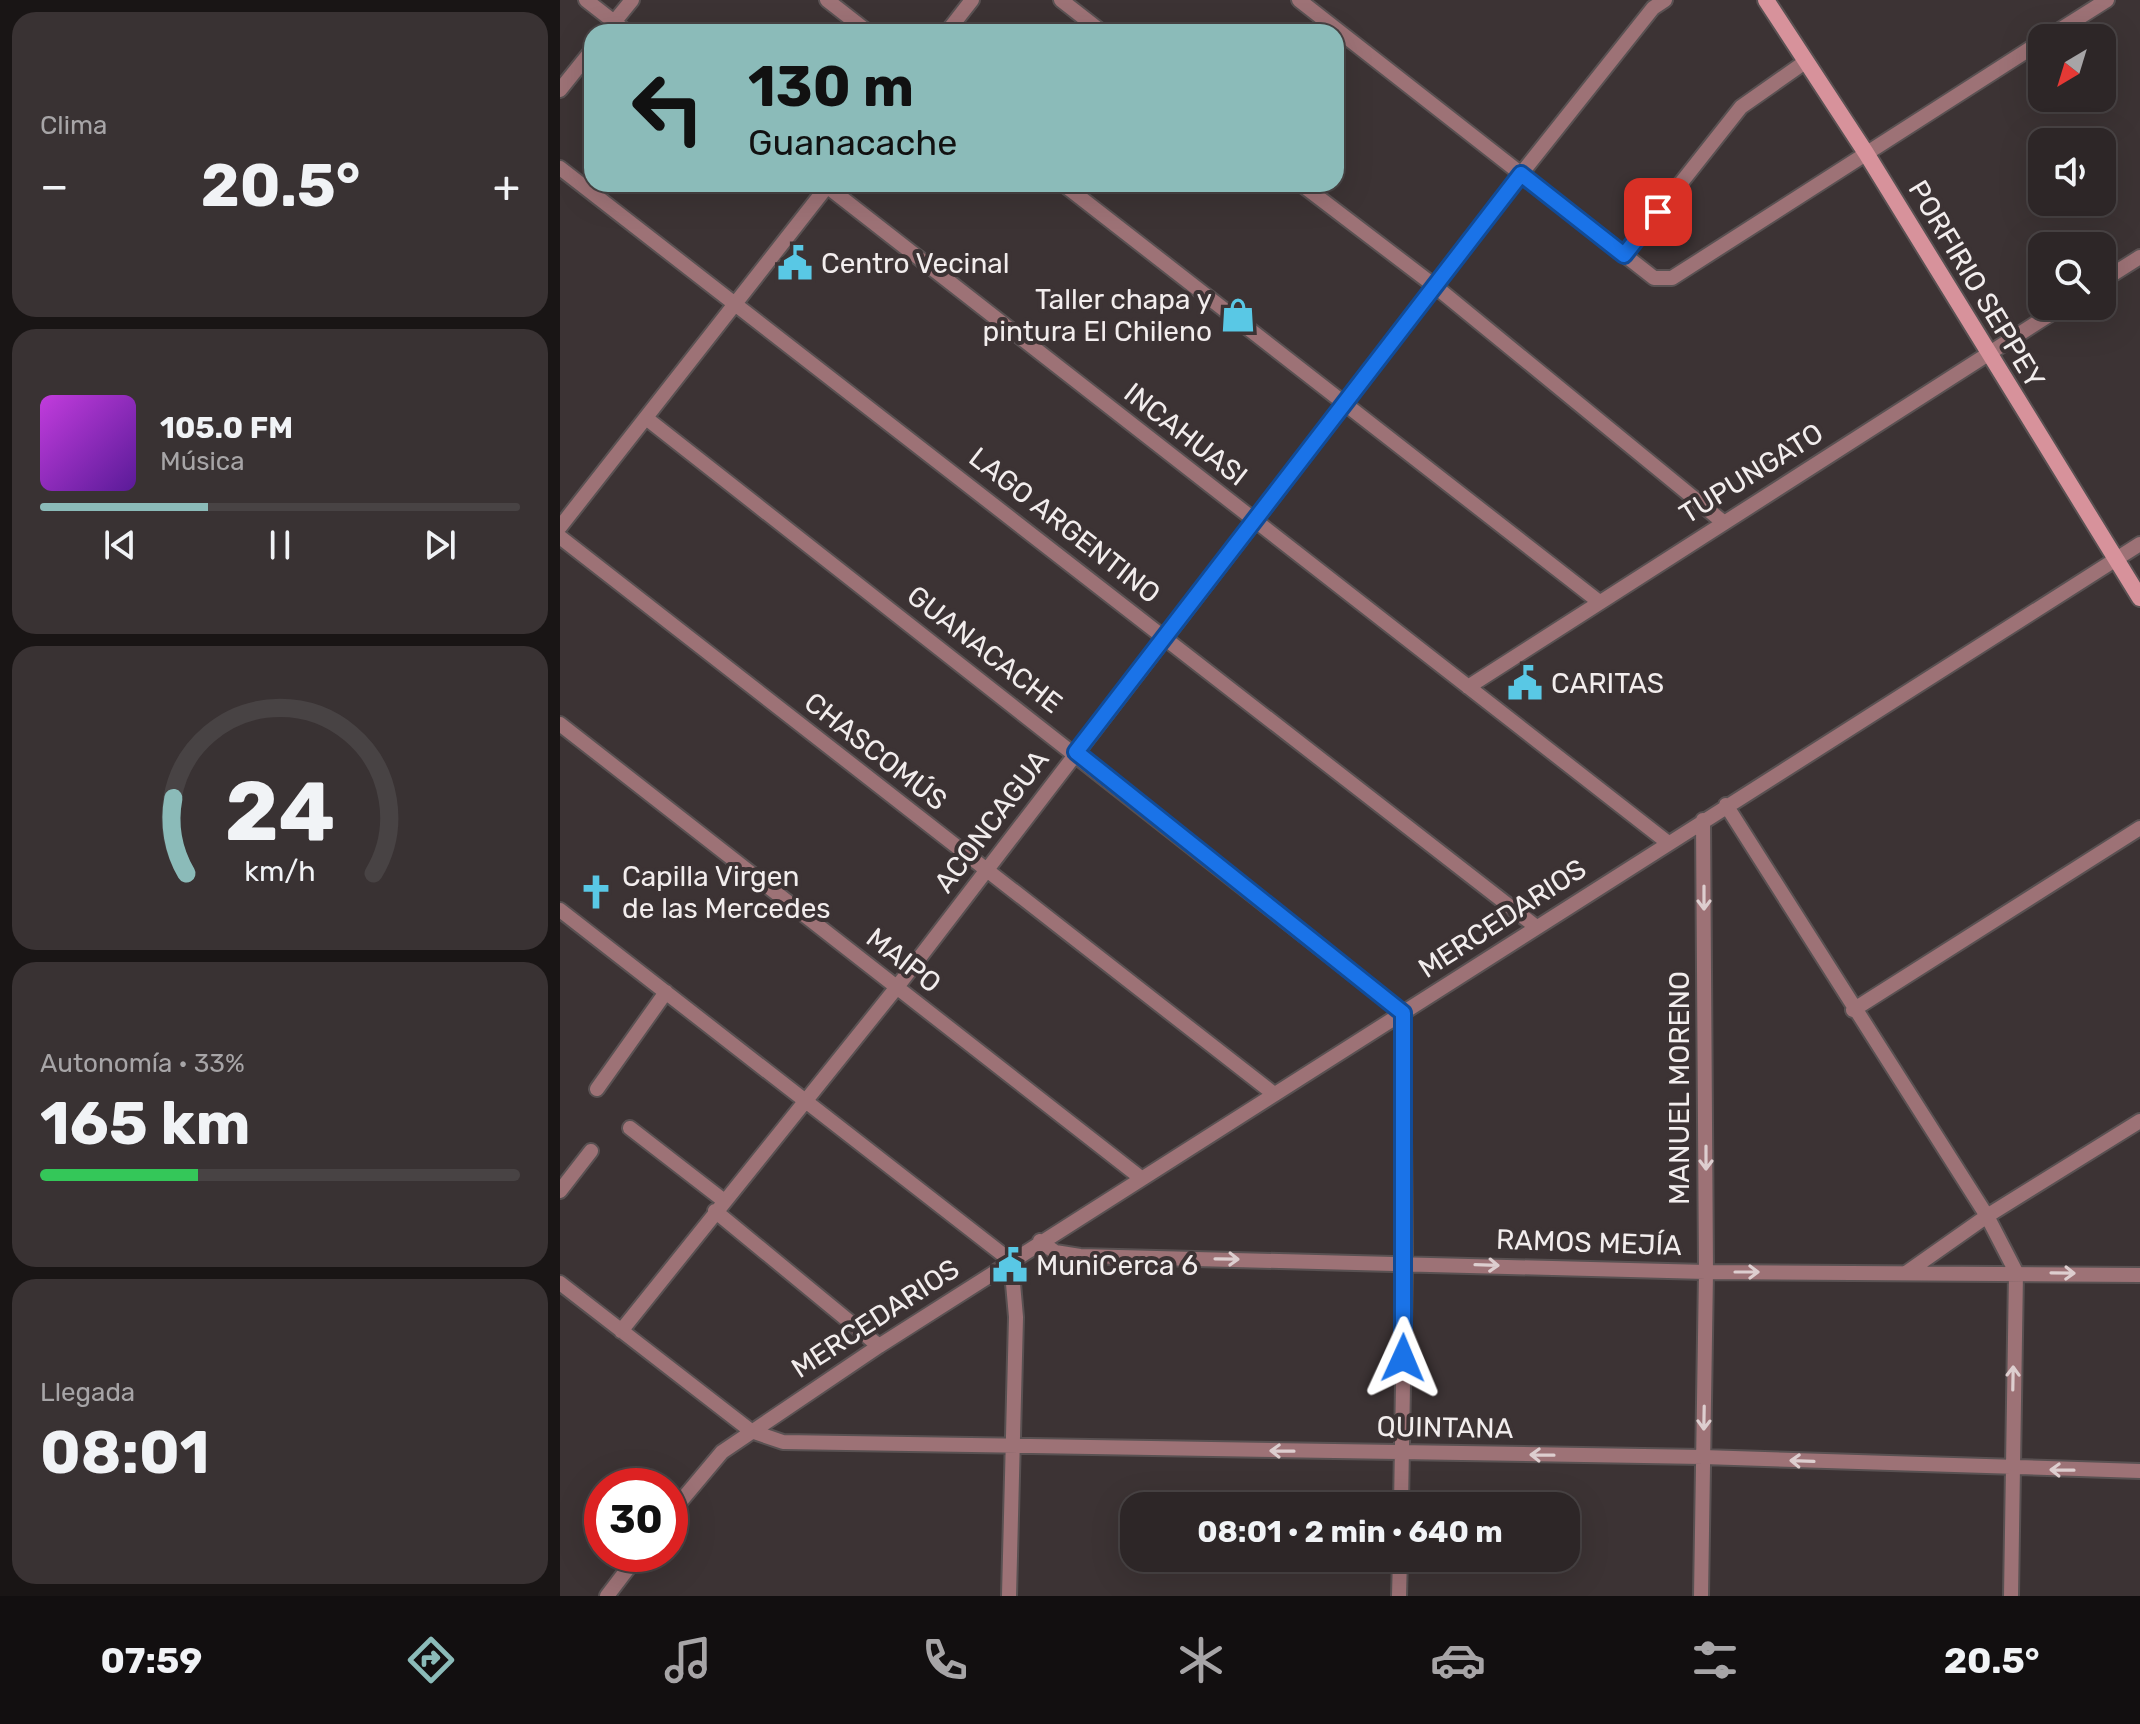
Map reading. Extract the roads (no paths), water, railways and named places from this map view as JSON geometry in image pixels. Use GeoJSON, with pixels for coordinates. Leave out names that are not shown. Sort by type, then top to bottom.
{"type":"FeatureCollection","features":[{"type":"Feature","properties":{"kind":"main road","name":"PORFIRIO SEPPEY"},"geometry":{"type":"LineString","coordinates":[[1766,0],[1866,153],[2140,598]]}},
{"type":"Feature","properties":{"kind":"street"},"geometry":{"type":"LineString","coordinates":[[586,0],[607,24]]}},
{"type":"Feature","properties":{"kind":"street"},"geometry":{"type":"LineString","coordinates":[[612,24],[632,0]]}},
{"type":"Feature","properties":{"kind":"street"},"geometry":{"type":"LineString","coordinates":[[827,0],[858,24]]}},
{"type":"Feature","properties":{"kind":"street"},"geometry":{"type":"LineString","coordinates":[[953,24],[972,0]]}},
{"type":"Feature","properties":{"kind":"street"},"geometry":{"type":"LineString","coordinates":[[1061,0],[1092,24]]}},
{"type":"Feature","properties":{"kind":"street"},"geometry":{"type":"LineString","coordinates":[[1299,0],[1330,24]]}},
{"type":"Feature","properties":{"kind":"street"},"geometry":{"type":"LineString","coordinates":[[2069,24],[2107,0]]}},
{"type":"Feature","properties":{"kind":"street","name":"ACONCAGUA"},"geometry":{"type":"LineString","coordinates":[[621,1331],[719,1205],[808,1100],[897,987],[1653,3]]}},
{"type":"Feature","properties":{"kind":"street"},"geometry":{"type":"LineString","coordinates":[[1344,35],[1654,278],[1672,278],[2028,50]]}},
{"type":"Feature","properties":{"kind":"street"},"geometry":{"type":"LineString","coordinates":[[560,90],[584,60]]}},
{"type":"Feature","properties":{"kind":"street"},"geometry":{"type":"LineString","coordinates":[[1624,255],[1741,107],[1805,62]]}},
{"type":"Feature","properties":{"kind":"street","name":"LAGO ARGENTINO"},"geometry":{"type":"LineString","coordinates":[[560,168],[584,186]]}},
{"type":"Feature","properties":{"kind":"street","name":"LAGO ARGENTINO"},"geometry":{"type":"LineString","coordinates":[[592,192],[1535,926]]}},
{"type":"Feature","properties":{"kind":"street"},"geometry":{"type":"LineString","coordinates":[[560,527],[821,192]]}},
{"type":"Feature","properties":{"kind":"street","name":"INCAHUASI"},"geometry":{"type":"LineString","coordinates":[[835,192],[1667,842]]}},
{"type":"Feature","properties":{"kind":"street"},"geometry":{"type":"LineString","coordinates":[[1073,192],[1598,601]]}},
{"type":"Feature","properties":{"kind":"street"},"geometry":{"type":"LineString","coordinates":[[1311,192],[1436,287],[1723,522]]}},
{"type":"Feature","properties":{"kind":"street"},"geometry":{"type":"LineString","coordinates":[[2116,272],[2140,257]]}},
{"type":"Feature","properties":{"kind":"street","name":"TUPUNGATO"},"geometry":{"type":"LineString","coordinates":[[1468,687],[2041,320]]}},
{"type":"Feature","properties":{"kind":"street","name":"GUANACACHE"},"geometry":{"type":"LineString","coordinates":[[646,418],[1076,752],[1403,1013]]}},
{"type":"Feature","properties":{"kind":"street","name":"CHASCOMÚS"},"geometry":{"type":"LineString","coordinates":[[560,537],[1274,1094]]}},
{"type":"Feature","properties":{"kind":"street","name":"MERCEDARIOS"},"geometry":{"type":"LineString","coordinates":[[688,1493],[722,1452],[879,1346],[2140,544]]}},
{"type":"Feature","properties":{"kind":"street","name":"MAIPO"},"geometry":{"type":"LineString","coordinates":[[560,724],[1141,1178]]}},
{"type":"Feature","properties":{"kind":"street"},"geometry":{"type":"LineString","coordinates":[[1726,805],[1853,1010],[1987,1216],[2016,1272],[2011,1596]]}},
{"type":"Feature","properties":{"kind":"street","name":"MANUEL MORENO"},"geometry":{"type":"LineString","coordinates":[[1701,1596],[1706,1272],[1703,820]]}},
{"type":"Feature","properties":{"kind":"street"},"geometry":{"type":"LineString","coordinates":[[1853,1010],[2140,828]]}},
{"type":"Feature","properties":{"kind":"street"},"geometry":{"type":"LineString","coordinates":[[560,910],[1011,1261],[1016,1285],[1009,1596]]}},
{"type":"Feature","properties":{"kind":"street"},"geometry":{"type":"LineString","coordinates":[[597,1089],[666,992]]}},
{"type":"Feature","properties":{"kind":"street"},"geometry":{"type":"LineString","coordinates":[[1401,1492],[1405,1262],[1403,1013]]}},
{"type":"Feature","properties":{"kind":"street"},"geometry":{"type":"LineString","coordinates":[[1906,1273],[1987,1216],[2140,1121]]}},
{"type":"Feature","properties":{"kind":"street"},"geometry":{"type":"LineString","coordinates":[[630,1128],[879,1346]]}},
{"type":"Feature","properties":{"kind":"street"},"geometry":{"type":"LineString","coordinates":[[560,1191],[591,1151]]}},
{"type":"Feature","properties":{"kind":"street","name":"RAMOS MEJÍA"},"geometry":{"type":"LineString","coordinates":[[1040,1241],[1055,1252],[1080,1256],[1706,1272],[2140,1275]]}},
{"type":"Feature","properties":{"kind":"street"},"geometry":{"type":"LineString","coordinates":[[560,1283],[751,1431]]}},
{"type":"Feature","properties":{"kind":"street","name":"QUINTANA"},"geometry":{"type":"LineString","coordinates":[[751,1431],[783,1442],[1703,1457],[2140,1471]]}},
{"type":"Feature","properties":{"kind":"street"},"geometry":{"type":"LineString","coordinates":[[607,1596],[625,1572]]}},
{"type":"Feature","properties":{"kind":"street"},"geometry":{"type":"LineString","coordinates":[[1399,1596],[1400,1572]]}},
{"type":"Feature","properties":{"kind":"place","name":"Centro Vecinal"},"geometry":{"type":"Point","coordinates":[795,263]}},
{"type":"Feature","properties":{"kind":"place","name":"Taller chapa y pintura El Chileno"},"geometry":{"type":"Point","coordinates":[1238,315]}},
{"type":"Feature","properties":{"kind":"place","name":"CARITAS"},"geometry":{"type":"Point","coordinates":[1525,683]}},
{"type":"Feature","properties":{"kind":"place","name":"Capilla Virgen de las Mercedes"},"geometry":{"type":"Point","coordinates":[596,892]}},
{"type":"Feature","properties":{"kind":"place","name":"MuniCerca 6"},"geometry":{"type":"Point","coordinates":[1010,1265]}}]}
